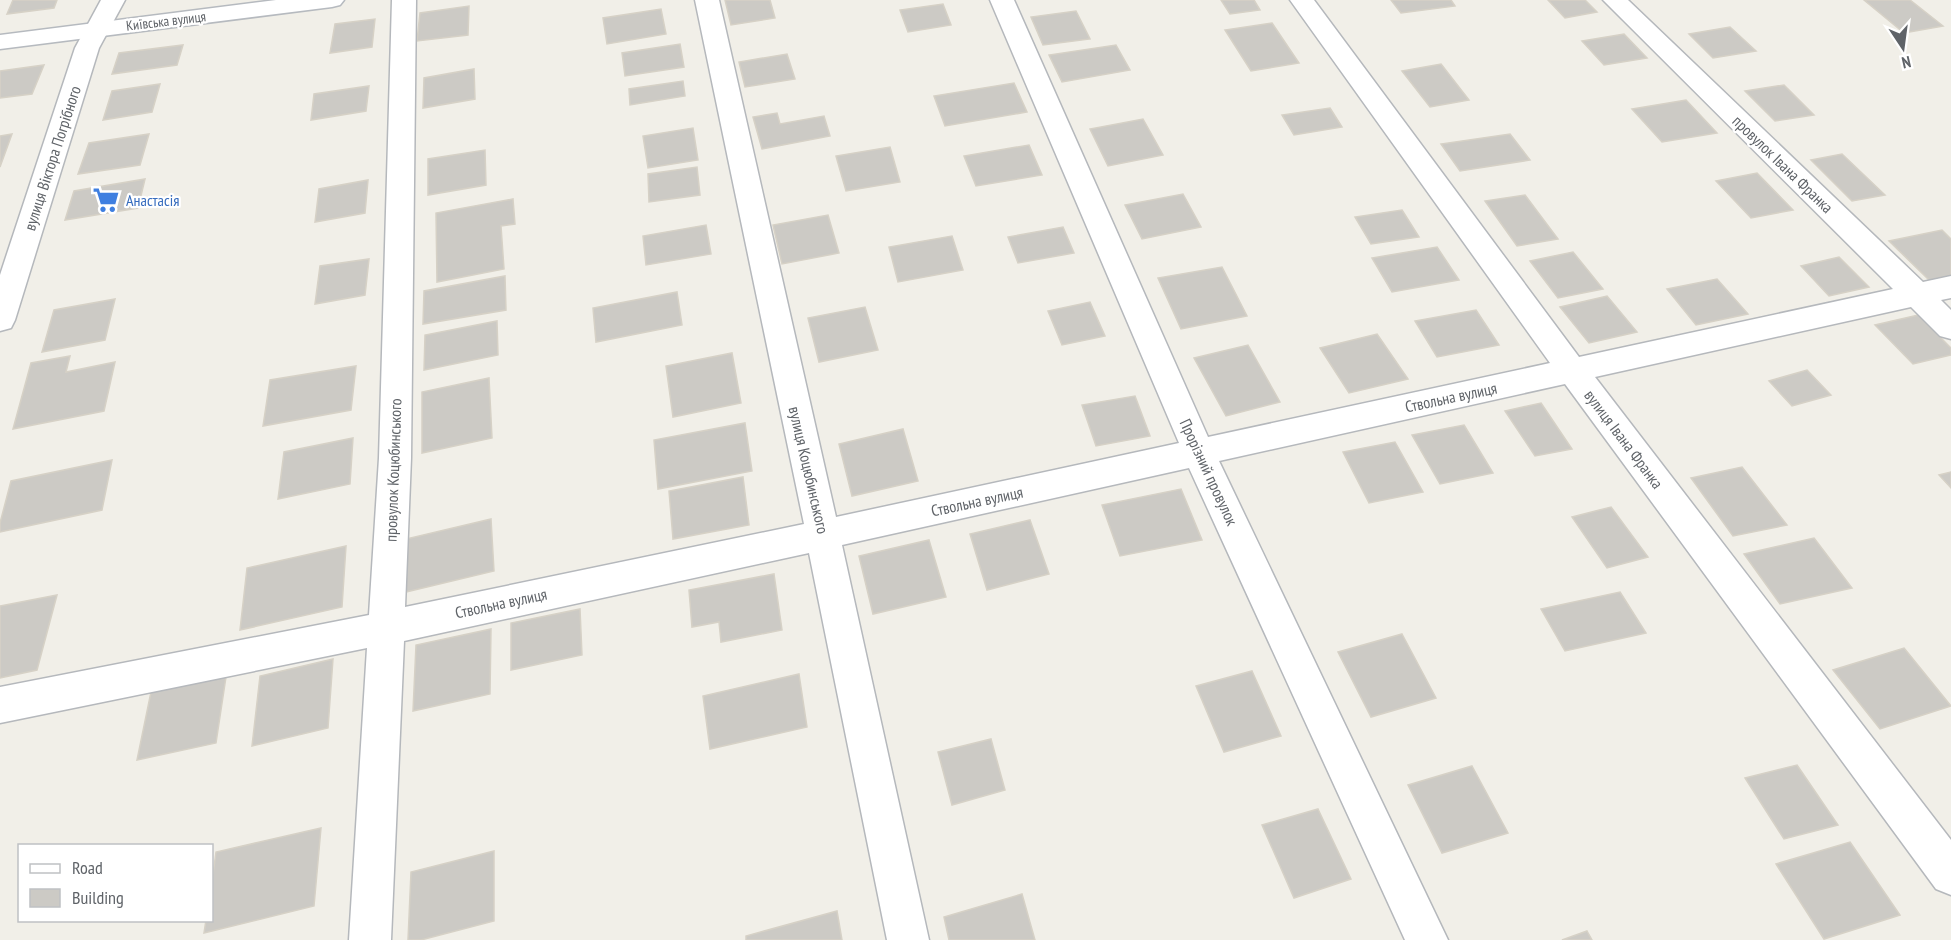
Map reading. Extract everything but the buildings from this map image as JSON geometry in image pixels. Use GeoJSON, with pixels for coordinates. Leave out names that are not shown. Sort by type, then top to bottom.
{"type":"FeatureCollection","features":[{"type":"Feature","properties":{"kind":"street","name":"вулиця Віктора Погрібного"},"geometry":{"type":"LineString","coordinates":[[0,320],[84,60],[113,0]]}},
{"type":"Feature","properties":{"kind":"street","name":"Київська вулиця"},"geometry":{"type":"LineString","coordinates":[[0,42],[332,0]]}},
{"type":"Feature","properties":{"kind":"street","name":"провулок Коцюбинського"},"geometry":{"type":"LineString","coordinates":[[370,940],[395,458],[404,0]]}},
{"type":"Feature","properties":{"kind":"street","name":"вулиця Коцюбинського"},"geometry":{"type":"LineString","coordinates":[[707,0],[908,940]]}},
{"type":"Feature","properties":{"kind":"street","name":"Прорізний провулок"},"geometry":{"type":"LineString","coordinates":[[1002,0],[1199,453],[1427,940]]}},
{"type":"Feature","properties":{"kind":"street","name":"вулиця Івана Франка"},"geometry":{"type":"LineString","coordinates":[[1302,0],[1572,370],[1951,874]]}},
{"type":"Feature","properties":{"kind":"street","name":"провулок Івана Франка"},"geometry":{"type":"LineString","coordinates":[[1615,0],[1951,328]]}},
{"type":"Feature","properties":{"kind":"street","name":"Ствольна вулиця"},"geometry":{"type":"LineString","coordinates":[[0,705],[386,628],[1199,453],[1951,287]]}},
{"type":"Feature","properties":{"kind":"place","name":"Анастасія"},"geometry":{"type":"Point","coordinates":[106,200]}}]}
